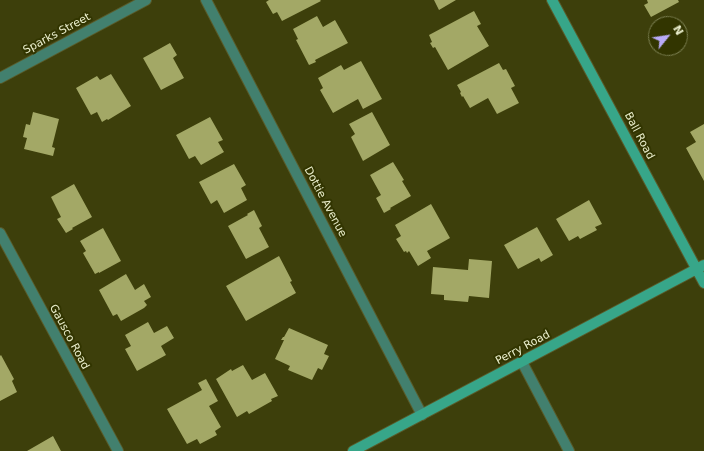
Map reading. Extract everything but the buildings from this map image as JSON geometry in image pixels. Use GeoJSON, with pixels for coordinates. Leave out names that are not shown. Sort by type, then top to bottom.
{"type":"FeatureCollection","features":[{"type":"Feature","properties":{"kind":"street","name":"Sparks Street"},"geometry":{"type":"LineString","coordinates":[[0,78],[146,0]]}},
{"type":"Feature","properties":{"kind":"street","name":"Dottie Avenue"},"geometry":{"type":"LineString","coordinates":[[206,0],[422,415]]}},
{"type":"Feature","properties":{"kind":"street","name":"Ball Road"},"geometry":{"type":"LineString","coordinates":[[552,0],[700,267],[704,283]]}},
{"type":"Feature","properties":{"kind":"street","name":"Gausco Road"},"geometry":{"type":"LineString","coordinates":[[0,233],[118,451]]}},
{"type":"Feature","properties":{"kind":"street","name":"Perry Road"},"geometry":{"type":"LineString","coordinates":[[353,451],[700,267]]}},
{"type":"Feature","properties":{"kind":"street"},"geometry":{"type":"LineString","coordinates":[[522,362],[569,451]]}}]}
